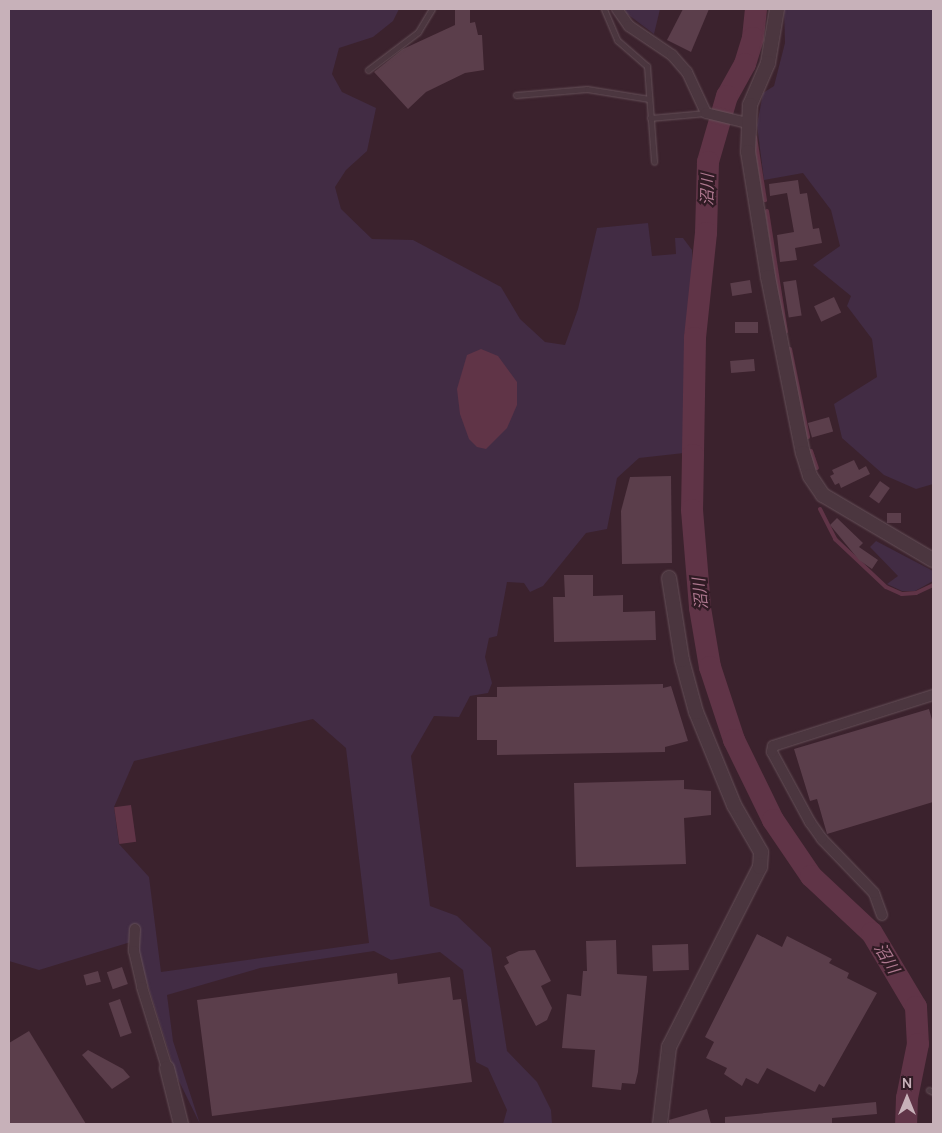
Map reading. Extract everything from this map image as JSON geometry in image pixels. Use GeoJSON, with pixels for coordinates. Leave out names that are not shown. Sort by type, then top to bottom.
{"type":"FeatureCollection","features":[{"type":"Feature","properties":{"kind":"street"},"geometry":{"type":"LineString","coordinates":[[617,9],[629,26],[672,56],[687,72],[706,113],[742,123]]}},
{"type":"Feature","properties":{"kind":"street"},"geometry":{"type":"LineString","coordinates":[[777,9],[774,40],[742,123],[768,277],[810,476],[823,496],[933,560]]}},
{"type":"Feature","properties":{"kind":"street"},"geometry":{"type":"LineString","coordinates":[[660,1124],[669,1047],[760,866],[761,852],[734,806],[696,712],[682,660],[669,578]]}},
{"type":"Feature","properties":{"kind":"street"},"geometry":{"type":"LineString","coordinates":[[882,915],[874,893],[822,839],[810,822],[772,752],[773,746],[933,694]]}},
{"type":"Feature","properties":{"kind":"street"},"geometry":{"type":"LineString","coordinates":[[134,929],[134,951],[142,987],[167,1068],[181,1124]]}},
{"type":"Feature","properties":{"kind":"lane"},"geometry":{"type":"LineString","coordinates":[[368,70],[418,32],[432,9]]}},
{"type":"Feature","properties":{"kind":"lane"},"geometry":{"type":"LineString","coordinates":[[604,9],[617,40],[647,66],[654,162]]}},
{"type":"Feature","properties":{"kind":"lane"},"geometry":{"type":"LineString","coordinates":[[516,95],[588,89],[649,99]]}},
{"type":"Feature","properties":{"kind":"lane"},"geometry":{"type":"LineString","coordinates":[[650,118],[706,113]]}},
{"type":"Feature","properties":{"kind":"shaded area"},"geometry":{"type":"Polygon","coordinates":[[[9,9],[399,9],[393,21],[373,37],[339,48],[332,74],[342,92],[376,108],[367,151],[346,170],[335,187],[341,209],[372,239],[413,240],[501,287],[520,319],[545,342],[565,345],[578,309],[597,228],[648,223],[652,256],[676,254],[675,238],[683,238],[692,250],[694,299],[684,453],[639,458],[617,478],[607,529],[586,533],[543,586],[530,592],[524,583],[507,582],[497,636],[489,638],[485,657],[492,683],[488,693],[470,696],[459,717],[434,716],[411,756],[430,906],[457,916],[491,948],[507,1051],[537,1082],[551,1110],[552,1124],[503,1124],[507,1110],[488,1068],[476,1062],[463,970],[440,952],[391,960],[374,951],[260,968],[167,995],[173,1041],[200,1124],[176,1075],[134,941],[39,970],[9,961],[9,9]],[[313,719],[134,761],[114,807],[119,844],[149,877],[161,972],[369,943],[346,748],[313,719]]]}},
{"type":"Feature","properties":{"kind":"shaded area"},"geometry":{"type":"Polygon","coordinates":[[[625,9],[660,9],[654,34],[626,13],[625,9]]]}},
{"type":"Feature","properties":{"kind":"shaded area"},"geometry":{"type":"Polygon","coordinates":[[[784,9],[933,9],[933,484],[916,489],[884,475],[842,438],[834,404],[877,377],[872,339],[847,306],[851,296],[813,265],[840,246],[831,210],[803,173],[764,180],[757,125],[763,93],[774,86],[785,43],[784,9]]]}},
{"type":"Feature","properties":{"kind":"shaded area"},"geometry":{"type":"Polygon","coordinates":[[[481,349],[498,356],[517,382],[517,405],[507,428],[486,449],[477,447],[469,439],[460,414],[457,389],[467,355],[481,349]]]}},
{"type":"Feature","properties":{"kind":"shaded area"},"geometry":{"type":"Polygon","coordinates":[[[876,541],[933,571],[933,581],[915,591],[902,591],[887,584],[898,576],[870,547],[876,541]]]}},
{"type":"Feature","properties":{"kind":"shaded area"},"geometry":{"type":"Polygon","coordinates":[[[131,805],[136,842],[119,844],[114,807],[131,805]]]}},
{"type":"Feature","properties":{"kind":"building"},"geometry":{"type":"Polygon","coordinates":[[[455,9],[470,9],[470,23],[475,22],[478,35],[482,35],[484,70],[465,73],[426,92],[408,109],[374,72],[403,49],[455,25],[455,9]]]}},
{"type":"Feature","properties":{"kind":"building"},"geometry":{"type":"Polygon","coordinates":[[[683,9],[709,9],[691,52],[667,40],[683,9]]]}},
{"type":"Feature","properties":{"kind":"building"},"geometry":{"type":"Polygon","coordinates":[[[798,180],[800,194],[807,193],[813,229],[819,228],[822,243],[795,248],[797,260],[780,262],[777,235],[794,232],[787,193],[770,196],[769,184],[798,180]]]}},
{"type":"Feature","properties":{"kind":"building"},"geometry":{"type":"Polygon","coordinates":[[[750,280],[752,293],[732,296],[730,283],[750,280]]]}},
{"type":"Feature","properties":{"kind":"building"},"geometry":{"type":"Polygon","coordinates":[[[796,280],[802,316],[789,318],[783,282],[796,280]]]}},
{"type":"Feature","properties":{"kind":"building"},"geometry":{"type":"Polygon","coordinates":[[[834,297],[841,312],[821,322],[814,306],[834,297]]]}},
{"type":"Feature","properties":{"kind":"building"},"geometry":{"type":"Polygon","coordinates":[[[735,322],[758,322],[758,333],[735,333],[735,322]]]}},
{"type":"Feature","properties":{"kind":"building"},"geometry":{"type":"Polygon","coordinates":[[[754,359],[755,371],[731,373],[730,361],[754,359]]]}},
{"type":"Feature","properties":{"kind":"building"},"geometry":{"type":"Polygon","coordinates":[[[829,417],[833,431],[812,437],[808,423],[829,417]]]}},
{"type":"Feature","properties":{"kind":"building"},"geometry":{"type":"Polygon","coordinates":[[[854,460],[859,470],[866,466],[870,474],[841,488],[839,483],[835,485],[830,476],[834,474],[832,470],[854,460]]]}},
{"type":"Feature","properties":{"kind":"building"},"geometry":{"type":"Polygon","coordinates":[[[671,476],[672,563],[622,564],[621,511],[630,477],[671,476]]]}},
{"type":"Feature","properties":{"kind":"building"},"geometry":{"type":"Polygon","coordinates":[[[880,481],[890,488],[879,503],[869,497],[880,481]]]}},
{"type":"Feature","properties":{"kind":"building"},"geometry":{"type":"Polygon","coordinates":[[[887,513],[901,513],[901,523],[887,523],[887,513]]]}},
{"type":"Feature","properties":{"kind":"building"},"geometry":{"type":"Polygon","coordinates":[[[837,518],[863,543],[859,547],[878,560],[872,569],[859,560],[830,525],[837,518]]]}},
{"type":"Feature","properties":{"kind":"building"},"geometry":{"type":"Polygon","coordinates":[[[564,575],[593,575],[593,596],[623,595],[623,612],[655,611],[656,640],[554,642],[553,597],[565,597],[564,575]]]}},
{"type":"Feature","properties":{"kind":"building"},"geometry":{"type":"Polygon","coordinates":[[[663,684],[663,688],[671,686],[688,741],[665,747],[665,752],[497,755],[497,740],[477,740],[477,697],[497,697],[497,687],[663,684]]]}},
{"type":"Feature","properties":{"kind":"building"},"geometry":{"type":"Polygon","coordinates":[[[929,709],[933,723],[933,802],[827,834],[817,799],[810,801],[794,749],[929,709]]]}},
{"type":"Feature","properties":{"kind":"building"},"geometry":{"type":"Polygon","coordinates":[[[684,780],[684,789],[711,791],[711,815],[684,818],[686,864],[576,867],[574,783],[684,780]]]}},
{"type":"Feature","properties":{"kind":"building"},"geometry":{"type":"Polygon","coordinates":[[[757,934],[782,947],[787,936],[832,959],[829,963],[849,973],[847,978],[877,993],[824,1087],[819,1084],[815,1092],[767,1068],[758,1084],[746,1078],[742,1086],[724,1074],[727,1068],[706,1058],[714,1042],[705,1037],[757,934]]]}},
{"type":"Feature","properties":{"kind":"building"},"geometry":{"type":"Polygon","coordinates":[[[616,940],[617,974],[647,976],[638,1072],[635,1084],[622,1083],[621,1090],[592,1087],[595,1050],[562,1048],[567,994],[581,996],[583,971],[587,971],[586,941],[616,940]]]}},
{"type":"Feature","properties":{"kind":"building"},"geometry":{"type":"Polygon","coordinates":[[[688,944],[689,970],[653,971],[652,945],[688,944]]]}},
{"type":"Feature","properties":{"kind":"building"},"geometry":{"type":"Polygon","coordinates":[[[535,950],[551,981],[541,986],[552,1008],[547,1020],[536,1026],[504,966],[509,963],[506,957],[519,951],[535,950]]]}},
{"type":"Feature","properties":{"kind":"building"},"geometry":{"type":"Polygon","coordinates":[[[122,967],[128,984],[113,989],[107,972],[122,967]]]}},
{"type":"Feature","properties":{"kind":"building"},"geometry":{"type":"Polygon","coordinates":[[[98,971],[101,982],[86,986],[84,975],[98,971]]]}},
{"type":"Feature","properties":{"kind":"building"},"geometry":{"type":"Polygon","coordinates":[[[397,973],[398,984],[450,977],[453,1000],[461,999],[472,1082],[212,1116],[197,1000],[397,973]]]}},
{"type":"Feature","properties":{"kind":"building"},"geometry":{"type":"Polygon","coordinates":[[[120,999],[132,1033],[120,1037],[109,1003],[120,999]]]}},
{"type":"Feature","properties":{"kind":"building"},"geometry":{"type":"Polygon","coordinates":[[[29,1031],[86,1124],[9,1124],[9,1043],[29,1031]]]}},
{"type":"Feature","properties":{"kind":"building"},"geometry":{"type":"Polygon","coordinates":[[[88,1050],[123,1069],[130,1077],[112,1089],[82,1055],[88,1050]]]}},
{"type":"Feature","properties":{"kind":"building"},"geometry":{"type":"Polygon","coordinates":[[[876,1102],[877,1114],[832,1118],[832,1124],[725,1124],[725,1117],[876,1102]]]}},
{"type":"Feature","properties":{"kind":"building"},"geometry":{"type":"Polygon","coordinates":[[[707,1109],[711,1124],[669,1124],[669,1120],[707,1109]]]}},
{"type":"Feature","properties":{"kind":"waterway","name":"沼川"},"geometry":{"type":"LineString","coordinates":[[756,9],[753,38],[745,64],[727,96],[708,162],[706,233],[695,338],[692,510],[700,608],[710,667],[734,740],[773,820],[811,876],[872,933],[916,1007],[918,1044],[907,1098],[906,1124]]}},
{"type":"Feature","properties":{"kind":"waterway"},"geometry":{"type":"LineString","coordinates":[[755,137],[765,200]]}},
{"type":"Feature","properties":{"kind":"waterway"},"geometry":{"type":"LineString","coordinates":[[767,211],[786,332]]}},
{"type":"Feature","properties":{"kind":"waterway"},"geometry":{"type":"LineString","coordinates":[[790,349],[808,437]]}},
{"type":"Feature","properties":{"kind":"waterway"},"geometry":{"type":"LineString","coordinates":[[811,451],[817,468]]}},
{"type":"Feature","properties":{"kind":"waterway"},"geometry":{"type":"LineString","coordinates":[[820,509],[835,539],[886,587],[902,594],[916,593],[933,585]]}}]}
